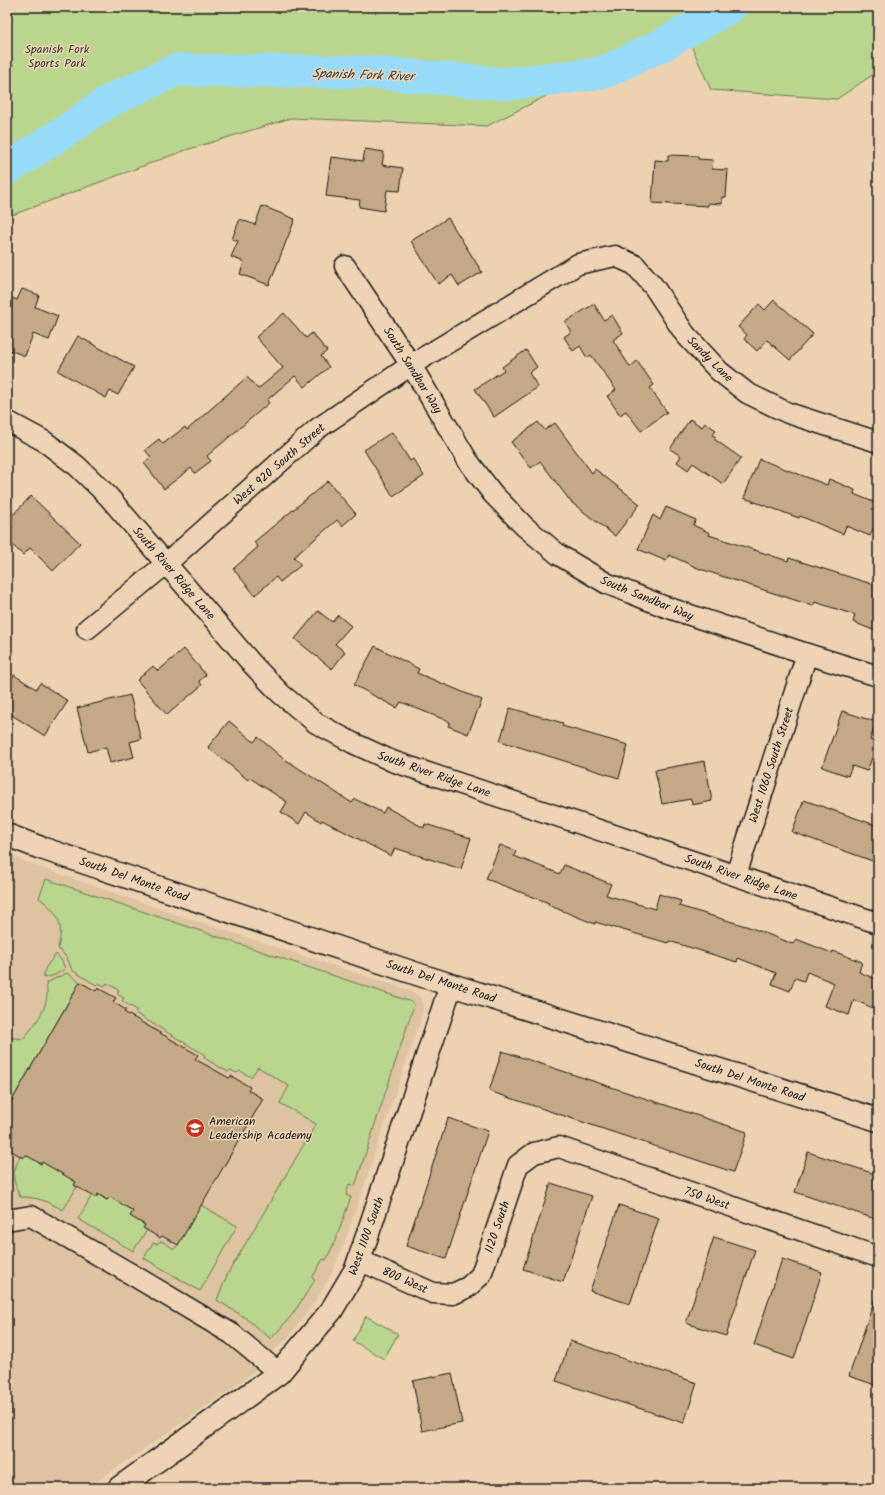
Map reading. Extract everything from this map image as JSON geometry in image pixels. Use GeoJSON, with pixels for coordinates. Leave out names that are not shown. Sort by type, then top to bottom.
{"type":"FeatureCollection","features":[{"type":"Feature","properties":{"kind":"street","name":"West 920 South Street"},"geometry":{"type":"LineString","coordinates":[[87,629],[167,563],[317,429],[411,366],[578,264],[615,256]]}},
{"type":"Feature","properties":{"kind":"street","name":"Sandy Lane"},"geometry":{"type":"LineString","coordinates":[[615,256],[635,265],[654,287],[685,334],[719,371],[747,393],[788,413],[878,442]]}},
{"type":"Feature","properties":{"kind":"street","name":"South Sandbar Way"},"geometry":{"type":"LineString","coordinates":[[345,266],[411,366],[468,461],[493,494],[524,526],[559,554],[606,583],[663,606],[806,654],[878,676]]}},
{"type":"Feature","properties":{"kind":"street","name":"South River Ridge Lane"},"geometry":{"type":"LineString","coordinates":[[7,421],[44,441],[77,466],[108,496],[253,665],[281,694],[316,723],[392,761],[878,923]]}},
{"type":"Feature","properties":{"kind":"street","name":"West 1060 South Street"},"geometry":{"type":"LineString","coordinates":[[736,875],[806,654]]}},
{"type":"Feature","properties":{"kind":"street","name":"South Del Monte Road"},"geometry":{"type":"LineString","coordinates":[[7,835],[56,853],[451,985],[878,1120]]}},
{"type":"Feature","properties":{"kind":"street","name":"West 1100 South"},"geometry":{"type":"LineString","coordinates":[[119,1488],[279,1373],[331,1311],[356,1269],[451,985]]}},
{"type":"Feature","properties":{"kind":"street","name":"750 West"},"geometry":{"type":"LineString","coordinates":[[534,1153],[559,1147],[878,1257]]}},
{"type":"Feature","properties":{"kind":"street","name":"1120 South"},"geometry":{"type":"LineString","coordinates":[[453,1294],[468,1287],[481,1274],[518,1165],[534,1153]]}},
{"type":"Feature","properties":{"kind":"street"},"geometry":{"type":"LineString","coordinates":[[7,1220],[31,1216],[232,1334],[279,1373]]}},
{"type":"Feature","properties":{"kind":"street","name":"800 West"},"geometry":{"type":"LineString","coordinates":[[359,1260],[434,1293],[453,1294]]}},
{"type":"Feature","properties":{"kind":"shaded area","name":"American Leadership Academy"},"geometry":{"type":"Polygon","coordinates":[[[7,852],[23,861],[175,914],[412,991],[420,997],[423,1005],[423,1012],[344,1244],[332,1273],[316,1300],[290,1335],[253,1372],[226,1393],[87,1488],[7,1488],[7,852]]]}},
{"type":"Feature","properties":{"kind":"green space","name":"Spanish Fork Sports Park"},"geometry":{"type":"Polygon","coordinates":[[[7,7],[878,7],[878,71],[837,99],[711,90],[681,23],[625,56],[487,126],[291,118],[183,151],[7,217],[7,7]]]}},
{"type":"Feature","properties":{"kind":"green space"},"geometry":{"type":"Polygon","coordinates":[[[46,879],[412,1002],[414,1005],[355,1186],[349,1184],[346,1195],[351,1197],[336,1239],[326,1260],[323,1259],[312,1278],[315,1280],[292,1315],[271,1339],[244,1317],[217,1300],[227,1275],[316,1124],[280,1103],[289,1086],[258,1067],[251,1077],[240,1071],[237,1073],[230,1070],[228,1072],[204,1058],[205,1055],[135,1013],[137,1010],[122,1001],[124,998],[117,994],[119,990],[107,983],[105,986],[98,983],[96,985],[72,970],[67,958],[58,948],[60,939],[60,925],[58,919],[46,903],[39,898],[46,879]]]}},
{"type":"Feature","properties":{"kind":"green space"},"geometry":{"type":"Polygon","coordinates":[[[56,954],[62,961],[65,969],[55,975],[44,978],[44,971],[56,954]]]}},
{"type":"Feature","properties":{"kind":"green space"},"geometry":{"type":"Polygon","coordinates":[[[67,973],[80,982],[7,1109],[7,1037],[23,1039],[38,1020],[45,1006],[47,991],[46,983],[67,973]]]}},
{"type":"Feature","properties":{"kind":"green space"},"geometry":{"type":"Polygon","coordinates":[[[26,1155],[44,1158],[76,1182],[74,1185],[77,1187],[63,1210],[43,1200],[20,1197],[14,1181],[14,1172],[20,1156],[24,1157],[26,1155]]]}},
{"type":"Feature","properties":{"kind":"green space"},"geometry":{"type":"Polygon","coordinates":[[[98,1194],[106,1200],[110,1197],[133,1211],[131,1216],[145,1225],[144,1228],[147,1230],[133,1251],[78,1219],[92,1195],[98,1194]]]}},
{"type":"Feature","properties":{"kind":"green space"},"geometry":{"type":"Polygon","coordinates":[[[201,1205],[237,1226],[200,1291],[144,1258],[153,1243],[157,1244],[162,1241],[174,1249],[178,1245],[201,1205]]]}},
{"type":"Feature","properties":{"kind":"green space"},"geometry":{"type":"Polygon","coordinates":[[[366,1316],[398,1334],[384,1359],[353,1341],[366,1316]]]}},
{"type":"Feature","properties":{"kind":"building"},"geometry":{"type":"Polygon","coordinates":[[[365,149],[384,152],[382,165],[403,168],[400,191],[387,190],[384,211],[359,207],[360,200],[326,196],[331,157],[363,161],[365,149]]]}},
{"type":"Feature","properties":{"kind":"building"},"geometry":{"type":"Polygon","coordinates":[[[668,155],[698,156],[698,159],[713,160],[712,169],[728,170],[726,197],[722,197],[722,204],[708,203],[708,206],[652,203],[655,160],[668,161],[668,155]]]}},
{"type":"Feature","properties":{"kind":"building"},"geometry":{"type":"Polygon","coordinates":[[[262,206],[295,219],[269,285],[240,274],[244,262],[231,257],[238,241],[232,239],[240,219],[255,225],[262,206]]]}},
{"type":"Feature","properties":{"kind":"building"},"geometry":{"type":"Polygon","coordinates":[[[448,218],[482,272],[459,286],[452,275],[438,284],[411,241],[448,218]]]}},
{"type":"Feature","properties":{"kind":"building"},"geometry":{"type":"Polygon","coordinates":[[[22,289],[39,295],[35,307],[58,316],[49,340],[33,334],[25,356],[7,349],[7,296],[17,300],[22,289]]]}},
{"type":"Feature","properties":{"kind":"building"},"geometry":{"type":"Polygon","coordinates":[[[774,300],[813,334],[790,360],[767,340],[757,351],[744,339],[747,335],[738,327],[759,304],[765,310],[774,300]]]}},
{"type":"Feature","properties":{"kind":"building"},"geometry":{"type":"Polygon","coordinates":[[[594,304],[604,320],[612,315],[623,333],[613,340],[630,367],[637,361],[654,385],[650,388],[667,412],[641,431],[626,411],[620,415],[607,396],[616,390],[591,355],[587,358],[580,346],[573,351],[564,337],[571,332],[565,322],[594,304]]]}},
{"type":"Feature","properties":{"kind":"building"},"geometry":{"type":"Polygon","coordinates":[[[284,313],[306,338],[312,333],[327,351],[321,356],[329,367],[305,387],[295,376],[267,400],[269,403],[207,456],[211,461],[195,473],[191,468],[164,489],[144,463],[151,457],[145,450],[159,439],[163,444],[185,427],[187,430],[247,377],[258,389],[283,368],[256,337],[284,313]]]}},
{"type":"Feature","properties":{"kind":"building"},"geometry":{"type":"Polygon","coordinates":[[[78,336],[134,367],[118,395],[110,391],[106,398],[58,371],[78,336]]]}},
{"type":"Feature","properties":{"kind":"building"},"geometry":{"type":"Polygon","coordinates":[[[526,350],[537,367],[529,373],[538,387],[494,417],[475,389],[504,370],[502,367],[526,350]]]}},
{"type":"Feature","properties":{"kind":"building"},"geometry":{"type":"Polygon","coordinates":[[[690,419],[702,427],[705,423],[716,430],[713,435],[716,437],[714,439],[741,458],[723,484],[693,463],[688,470],[677,462],[681,456],[670,449],[690,419]]]}},
{"type":"Feature","properties":{"kind":"building"},"geometry":{"type":"Polygon","coordinates":[[[538,422],[545,430],[555,423],[592,473],[595,469],[640,504],[615,536],[571,502],[540,461],[531,468],[511,442],[538,422]]]}},
{"type":"Feature","properties":{"kind":"building"},"geometry":{"type":"Polygon","coordinates":[[[392,432],[410,461],[413,459],[424,476],[393,496],[364,450],[392,432]]]}},
{"type":"Feature","properties":{"kind":"building"},"geometry":{"type":"Polygon","coordinates":[[[759,459],[827,485],[829,479],[855,490],[854,494],[878,504],[878,517],[870,536],[846,526],[843,534],[800,516],[799,518],[744,498],[759,459]]]}},
{"type":"Feature","properties":{"kind":"building"},"geometry":{"type":"Polygon","coordinates":[[[328,481],[356,514],[342,526],[337,520],[294,557],[301,565],[280,582],[276,577],[255,595],[233,569],[258,547],[254,542],[328,481]]]}},
{"type":"Feature","properties":{"kind":"building"},"geometry":{"type":"Polygon","coordinates":[[[31,496],[80,543],[53,571],[30,548],[23,555],[7,540],[7,534],[13,528],[7,521],[31,496]]]}},
{"type":"Feature","properties":{"kind":"building"},"geometry":{"type":"Polygon","coordinates":[[[666,507],[696,520],[693,525],[710,533],[709,535],[788,561],[789,558],[878,586],[878,632],[853,622],[855,615],[815,602],[813,606],[700,569],[669,555],[666,561],[638,549],[653,515],[660,520],[666,507]]]}},
{"type":"Feature","properties":{"kind":"building"},"geometry":{"type":"Polygon","coordinates":[[[318,611],[332,622],[338,615],[351,626],[335,644],[345,652],[332,669],[295,639],[318,611]]]}},
{"type":"Feature","properties":{"kind":"building"},"geometry":{"type":"Polygon","coordinates":[[[375,646],[419,669],[417,673],[482,700],[468,734],[448,726],[450,722],[401,702],[397,708],[354,685],[375,646]]]}},
{"type":"Feature","properties":{"kind":"building"},"geometry":{"type":"Polygon","coordinates":[[[184,649],[206,675],[199,681],[202,685],[167,715],[137,680],[153,666],[158,671],[184,649]]]}},
{"type":"Feature","properties":{"kind":"building"},"geometry":{"type":"Polygon","coordinates":[[[14,675],[36,689],[40,683],[68,701],[45,736],[7,712],[7,685],[14,675]]]}},
{"type":"Feature","properties":{"kind":"building"},"geometry":{"type":"Polygon","coordinates":[[[130,695],[141,739],[130,742],[134,757],[110,763],[106,747],[88,752],[77,708],[130,695]]]}},
{"type":"Feature","properties":{"kind":"building"},"geometry":{"type":"Polygon","coordinates":[[[510,708],[563,723],[562,726],[628,745],[619,778],[500,741],[510,708]]]}},
{"type":"Feature","properties":{"kind":"building"},"geometry":{"type":"Polygon","coordinates":[[[842,711],[876,722],[870,740],[878,742],[867,771],[852,766],[848,776],[822,767],[842,711]]]}},
{"type":"Feature","properties":{"kind":"building"},"geometry":{"type":"Polygon","coordinates":[[[229,721],[254,742],[258,737],[280,756],[352,803],[355,799],[383,813],[386,807],[424,828],[425,824],[471,838],[461,869],[395,848],[391,856],[322,820],[321,822],[306,812],[299,824],[281,812],[287,802],[250,778],[248,780],[208,747],[229,721]]]}},
{"type":"Feature","properties":{"kind":"building"},"geometry":{"type":"Polygon","coordinates":[[[705,761],[712,801],[692,805],[691,799],[662,804],[655,770],[705,761]]]}},
{"type":"Feature","properties":{"kind":"building"},"geometry":{"type":"Polygon","coordinates":[[[804,800],[878,826],[878,863],[792,832],[804,800]]]}},
{"type":"Feature","properties":{"kind":"building"},"geometry":{"type":"Polygon","coordinates":[[[500,845],[516,851],[514,856],[560,874],[564,865],[611,884],[606,895],[655,909],[659,894],[681,901],[679,906],[749,927],[793,944],[796,939],[832,953],[833,951],[862,962],[859,972],[878,980],[878,1010],[854,1000],[849,1015],[825,1006],[834,983],[807,972],[804,981],[795,978],[790,991],[772,984],[776,973],[738,958],[737,962],[669,941],[668,943],[595,922],[595,924],[548,905],[549,903],[486,879],[500,845]]]}},
{"type":"Feature","properties":{"kind":"building"},"geometry":{"type":"Polygon","coordinates":[[[80,982],[96,991],[98,988],[116,998],[113,1002],[126,1010],[124,1012],[198,1055],[195,1059],[229,1078],[231,1076],[250,1087],[248,1090],[263,1099],[178,1245],[162,1236],[160,1238],[143,1228],[145,1225],[130,1216],[133,1211],[110,1197],[107,1200],[98,1194],[96,1198],[74,1185],[76,1182],[42,1162],[41,1164],[26,1155],[23,1158],[7,1148],[7,1109],[80,982]]]}},
{"type":"Feature","properties":{"kind":"building"},"geometry":{"type":"Polygon","coordinates":[[[502,1051],[747,1132],[733,1172],[489,1091],[502,1051]]]}},
{"type":"Feature","properties":{"kind":"building"},"geometry":{"type":"Polygon","coordinates":[[[448,1118],[488,1131],[446,1259],[406,1246],[448,1118]]]}},
{"type":"Feature","properties":{"kind":"building"},"geometry":{"type":"Polygon","coordinates":[[[808,1152],[878,1175],[878,1220],[795,1192],[808,1152]]]}},
{"type":"Feature","properties":{"kind":"building"},"geometry":{"type":"Polygon","coordinates":[[[551,1183],[592,1196],[563,1282],[523,1269],[551,1183]]]}},
{"type":"Feature","properties":{"kind":"building"},"geometry":{"type":"Polygon","coordinates":[[[619,1205],[659,1218],[630,1304],[590,1291],[619,1205]]]}},
{"type":"Feature","properties":{"kind":"building"},"geometry":{"type":"Polygon","coordinates":[[[714,1237],[755,1250],[726,1336],[686,1323],[714,1237]]]}},
{"type":"Feature","properties":{"kind":"building"},"geometry":{"type":"Polygon","coordinates":[[[782,1259],[822,1272],[794,1359],[754,1345],[782,1259]]]}},
{"type":"Feature","properties":{"kind":"building"},"geometry":{"type":"Polygon","coordinates":[[[875,1298],[878,1299],[878,1386],[849,1376],[875,1298]]]}},
{"type":"Feature","properties":{"kind":"building"},"geometry":{"type":"Polygon","coordinates":[[[570,1341],[697,1383],[684,1423],[556,1381],[570,1341]]]}},
{"type":"Feature","properties":{"kind":"building"},"geometry":{"type":"Polygon","coordinates":[[[452,1373],[462,1423],[422,1431],[413,1381],[452,1373]]]}},
{"type":"Feature","properties":{"kind":"waterway","name":"Spanish Fork River"},"geometry":{"type":"LineString","coordinates":[[7,169],[109,101],[176,70],[368,72],[506,84],[602,73],[662,45],[730,7]]}},
{"type":"Feature","properties":{"kind":"place","name":"American Leadership Academy"},"geometry":{"type":"Point","coordinates":[195,1128]}}]}
